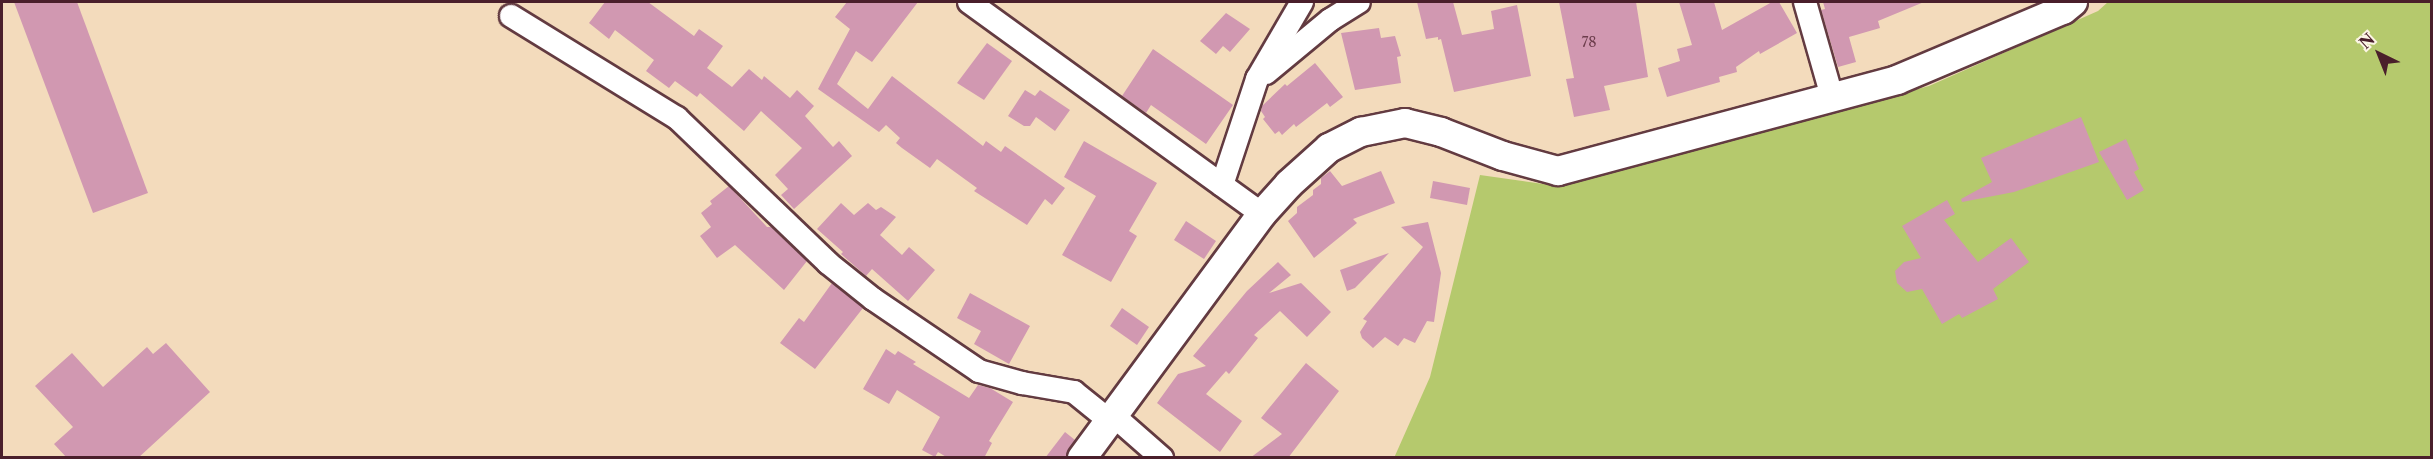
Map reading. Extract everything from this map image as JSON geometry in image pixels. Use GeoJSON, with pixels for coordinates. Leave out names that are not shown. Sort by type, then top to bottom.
{"type":"FeatureCollection","features":[{"type":"Feature","properties":{"kind":"street"},"geometry":{"type":"LineString","coordinates":[[969,2],[1262,214]]}},
{"type":"Feature","properties":{"kind":"street"},"geometry":{"type":"LineString","coordinates":[[1222,184],[1257,79],[1302,2]]}},
{"type":"Feature","properties":{"kind":"street"},"geometry":{"type":"LineString","coordinates":[[1257,79],[1330,20],[1359,2]]}},
{"type":"Feature","properties":{"kind":"street"},"geometry":{"type":"LineString","coordinates":[[1805,2],[1832,97]]}},
{"type":"Feature","properties":{"kind":"street"},"geometry":{"type":"LineString","coordinates":[[1082,458],[1262,214],[1289,184],[1329,148],[1361,132],[1405,123],[1441,132],[1503,156],[1558,171],[1897,80],[2063,10],[2073,2]]}},
{"type":"Feature","properties":{"kind":"street"},"geometry":{"type":"LineString","coordinates":[[512,16],[677,118],[828,263],[873,299],[979,371],[1022,383],[1074,393],[1112,418],[1162,458]]}},
{"type":"Feature","properties":{"kind":"green space"},"geometry":{"type":"Polygon","coordinates":[[[2108,2],[2431,2],[2431,457],[1394,458],[1430,377],[1480,175],[1557,186],[1929,86],[2098,11],[2108,2]]]}},
{"type":"Feature","properties":{"kind":"building"},"geometry":{"type":"Polygon","coordinates":[[[14,2],[77,2],[148,193],[93,213],[14,2]]]}},
{"type":"Feature","properties":{"kind":"building"},"geometry":{"type":"Polygon","coordinates":[[[605,2],[648,2],[694,36],[699,29],[723,46],[707,68],[732,87],[749,69],[762,80],[764,76],[790,98],[797,90],[814,106],[805,116],[833,147],[839,141],[852,156],[794,209],[781,195],[788,189],[775,175],[802,148],[761,111],[744,131],[700,93],[697,97],[675,81],[669,88],[646,71],[654,60],[615,30],[609,39],[589,23],[605,2]]]}},
{"type":"Feature","properties":{"kind":"building"},"geometry":{"type":"Polygon","coordinates":[[[847,2],[918,2],[872,62],[856,51],[837,84],[868,109],[892,76],[983,146],[986,141],[1001,152],[1005,146],[1065,188],[1052,205],[1045,199],[1027,225],[974,191],[977,188],[937,159],[930,168],[896,143],[900,138],[886,125],[879,132],[818,89],[850,29],[835,17],[847,2]]]}},
{"type":"Feature","properties":{"kind":"building"},"geometry":{"type":"Polygon","coordinates":[[[1417,2],[1453,2],[1462,35],[1494,29],[1491,11],[1517,5],[1531,76],[1454,92],[1441,39],[1438,40],[1438,37],[1426,39],[1417,2]]]}},
{"type":"Feature","properties":{"kind":"building"},"geometry":{"type":"Polygon","coordinates":[[[1559,2],[1636,2],[1648,77],[1604,86],[1610,110],[1574,117],[1566,79],[1574,78],[1559,2]]]}},
{"type":"Feature","properties":{"kind":"building"},"geometry":{"type":"Polygon","coordinates":[[[1679,2],[1714,2],[1722,30],[1772,2],[1779,2],[1797,33],[1760,54],[1759,51],[1736,67],[1737,72],[1719,77],[1720,82],[1667,97],[1658,68],[1680,61],[1677,49],[1692,45],[1679,2]]]}},
{"type":"Feature","properties":{"kind":"building"},"geometry":{"type":"Polygon","coordinates":[[[1823,2],[1924,2],[1878,21],[1880,28],[1849,37],[1856,62],[1838,67],[1821,10],[1825,9],[1823,2]]]}},
{"type":"Feature","properties":{"kind":"building"},"geometry":{"type":"Polygon","coordinates":[[[1226,13],[1250,29],[1230,52],[1223,46],[1216,54],[1200,41],[1226,13]]]}},
{"type":"Feature","properties":{"kind":"building"},"geometry":{"type":"Polygon","coordinates":[[[1379,28],[1381,38],[1395,36],[1401,56],[1397,57],[1401,83],[1355,90],[1341,33],[1379,28]]]}},
{"type":"Feature","properties":{"kind":"building"},"geometry":{"type":"Polygon","coordinates":[[[987,43],[1012,61],[984,100],[957,83],[987,43]]]}},
{"type":"Feature","properties":{"kind":"building"},"geometry":{"type":"Polygon","coordinates":[[[1153,49],[1233,105],[1206,144],[1151,105],[1146,113],[1122,96],[1153,49]]]}},
{"type":"Feature","properties":{"kind":"building"},"geometry":{"type":"Polygon","coordinates":[[[1315,63],[1343,97],[1330,107],[1327,103],[1296,127],[1294,124],[1282,135],[1279,131],[1275,134],[1263,119],[1265,117],[1261,111],[1262,106],[1285,84],[1287,86],[1315,63]]]}},
{"type":"Feature","properties":{"kind":"building"},"geometry":{"type":"Polygon","coordinates":[[[1025,90],[1035,96],[1040,90],[1070,110],[1055,131],[1036,117],[1030,126],[1024,126],[1008,116],[1025,90]]]}},
{"type":"Feature","properties":{"kind":"building"},"geometry":{"type":"Polygon","coordinates":[[[2081,117],[2099,162],[2014,192],[1962,202],[1961,199],[1992,182],[1981,158],[2081,117]]]}},
{"type":"Feature","properties":{"kind":"building"},"geometry":{"type":"Polygon","coordinates":[[[2126,139],[2139,169],[2134,172],[2144,190],[2127,200],[2099,152],[2126,139]]]}},
{"type":"Feature","properties":{"kind":"building"},"geometry":{"type":"Polygon","coordinates":[[[1084,141],[1157,183],[1129,231],[1137,236],[1111,282],[1062,255],[1096,196],[1064,177],[1084,141]]]}},
{"type":"Feature","properties":{"kind":"building"},"geometry":{"type":"Polygon","coordinates":[[[1330,171],[1342,186],[1381,171],[1395,203],[1353,219],[1357,223],[1314,258],[1288,221],[1297,213],[1297,207],[1313,195],[1313,190],[1321,184],[1321,178],[1330,171]]]}},
{"type":"Feature","properties":{"kind":"building"},"geometry":{"type":"Polygon","coordinates":[[[1433,181],[1470,188],[1467,205],[1430,198],[1433,181]]]}},
{"type":"Feature","properties":{"kind":"building"},"geometry":{"type":"Polygon","coordinates":[[[729,186],[767,227],[771,227],[807,261],[784,290],[735,245],[717,258],[700,236],[711,227],[701,213],[712,204],[710,201],[729,186]]]}},
{"type":"Feature","properties":{"kind":"building"},"geometry":{"type":"Polygon","coordinates":[[[1947,200],[1955,214],[1944,220],[1978,262],[2011,238],[2029,262],[1993,289],[1998,299],[1962,318],[1959,314],[1942,324],[1922,289],[1907,292],[1897,283],[1895,271],[1904,262],[1921,258],[1902,226],[1947,200]]]}},
{"type":"Feature","properties":{"kind":"building"},"geometry":{"type":"Polygon","coordinates":[[[841,203],[854,215],[868,203],[876,210],[881,207],[896,217],[880,235],[902,255],[909,247],[935,270],[908,301],[872,269],[866,276],[817,229],[841,203]]]}},
{"type":"Feature","properties":{"kind":"building"},"geometry":{"type":"Polygon","coordinates":[[[1186,221],[1216,241],[1204,259],[1174,240],[1186,221]]]}},
{"type":"Feature","properties":{"kind":"building"},"geometry":{"type":"Polygon","coordinates":[[[1428,222],[1441,273],[1434,322],[1427,321],[1415,343],[1404,338],[1398,346],[1385,337],[1373,348],[1362,338],[1360,332],[1367,321],[1363,319],[1423,247],[1401,227],[1428,222]]]}},
{"type":"Feature","properties":{"kind":"building"},"geometry":{"type":"Polygon","coordinates":[[[1389,253],[1355,288],[1347,291],[1340,270],[1389,253]]]}},
{"type":"Feature","properties":{"kind":"building"},"geometry":{"type":"Polygon","coordinates":[[[1278,262],[1291,275],[1269,293],[1301,283],[1331,312],[1307,337],[1280,311],[1254,335],[1258,338],[1229,374],[1226,371],[1206,394],[1242,421],[1220,452],[1157,403],[1178,374],[1206,366],[1193,356],[1247,291],[1278,262]]]}},
{"type":"Feature","properties":{"kind":"building"},"geometry":{"type":"Polygon","coordinates":[[[832,283],[863,308],[815,369],[780,343],[799,318],[804,322],[832,283]]]}},
{"type":"Feature","properties":{"kind":"building"},"geometry":{"type":"Polygon","coordinates":[[[970,293],[1030,326],[1009,364],[974,344],[981,331],[957,318],[970,293]]]}},
{"type":"Feature","properties":{"kind":"building"},"geometry":{"type":"Polygon","coordinates":[[[1122,308],[1149,327],[1137,345],[1110,326],[1122,308]]]}},
{"type":"Feature","properties":{"kind":"building"},"geometry":{"type":"Polygon","coordinates":[[[166,343],[210,392],[138,458],[67,458],[54,444],[73,427],[35,386],[72,353],[103,387],[147,347],[153,354],[166,343]]]}},
{"type":"Feature","properties":{"kind":"building"},"geometry":{"type":"Polygon","coordinates":[[[886,349],[895,355],[898,351],[916,362],[913,364],[969,398],[978,385],[990,388],[1013,402],[989,441],[992,443],[984,458],[948,458],[938,452],[935,457],[922,450],[940,417],[897,390],[889,404],[863,389],[886,349]]]}},
{"type":"Feature","properties":{"kind":"building"},"geometry":{"type":"Polygon","coordinates":[[[1306,363],[1339,391],[1288,458],[1250,458],[1282,434],[1261,418],[1306,363]]]}},
{"type":"Feature","properties":{"kind":"building"},"geometry":{"type":"Polygon","coordinates":[[[1065,432],[1075,440],[1066,458],[1045,458],[1065,432]]]}}]}
